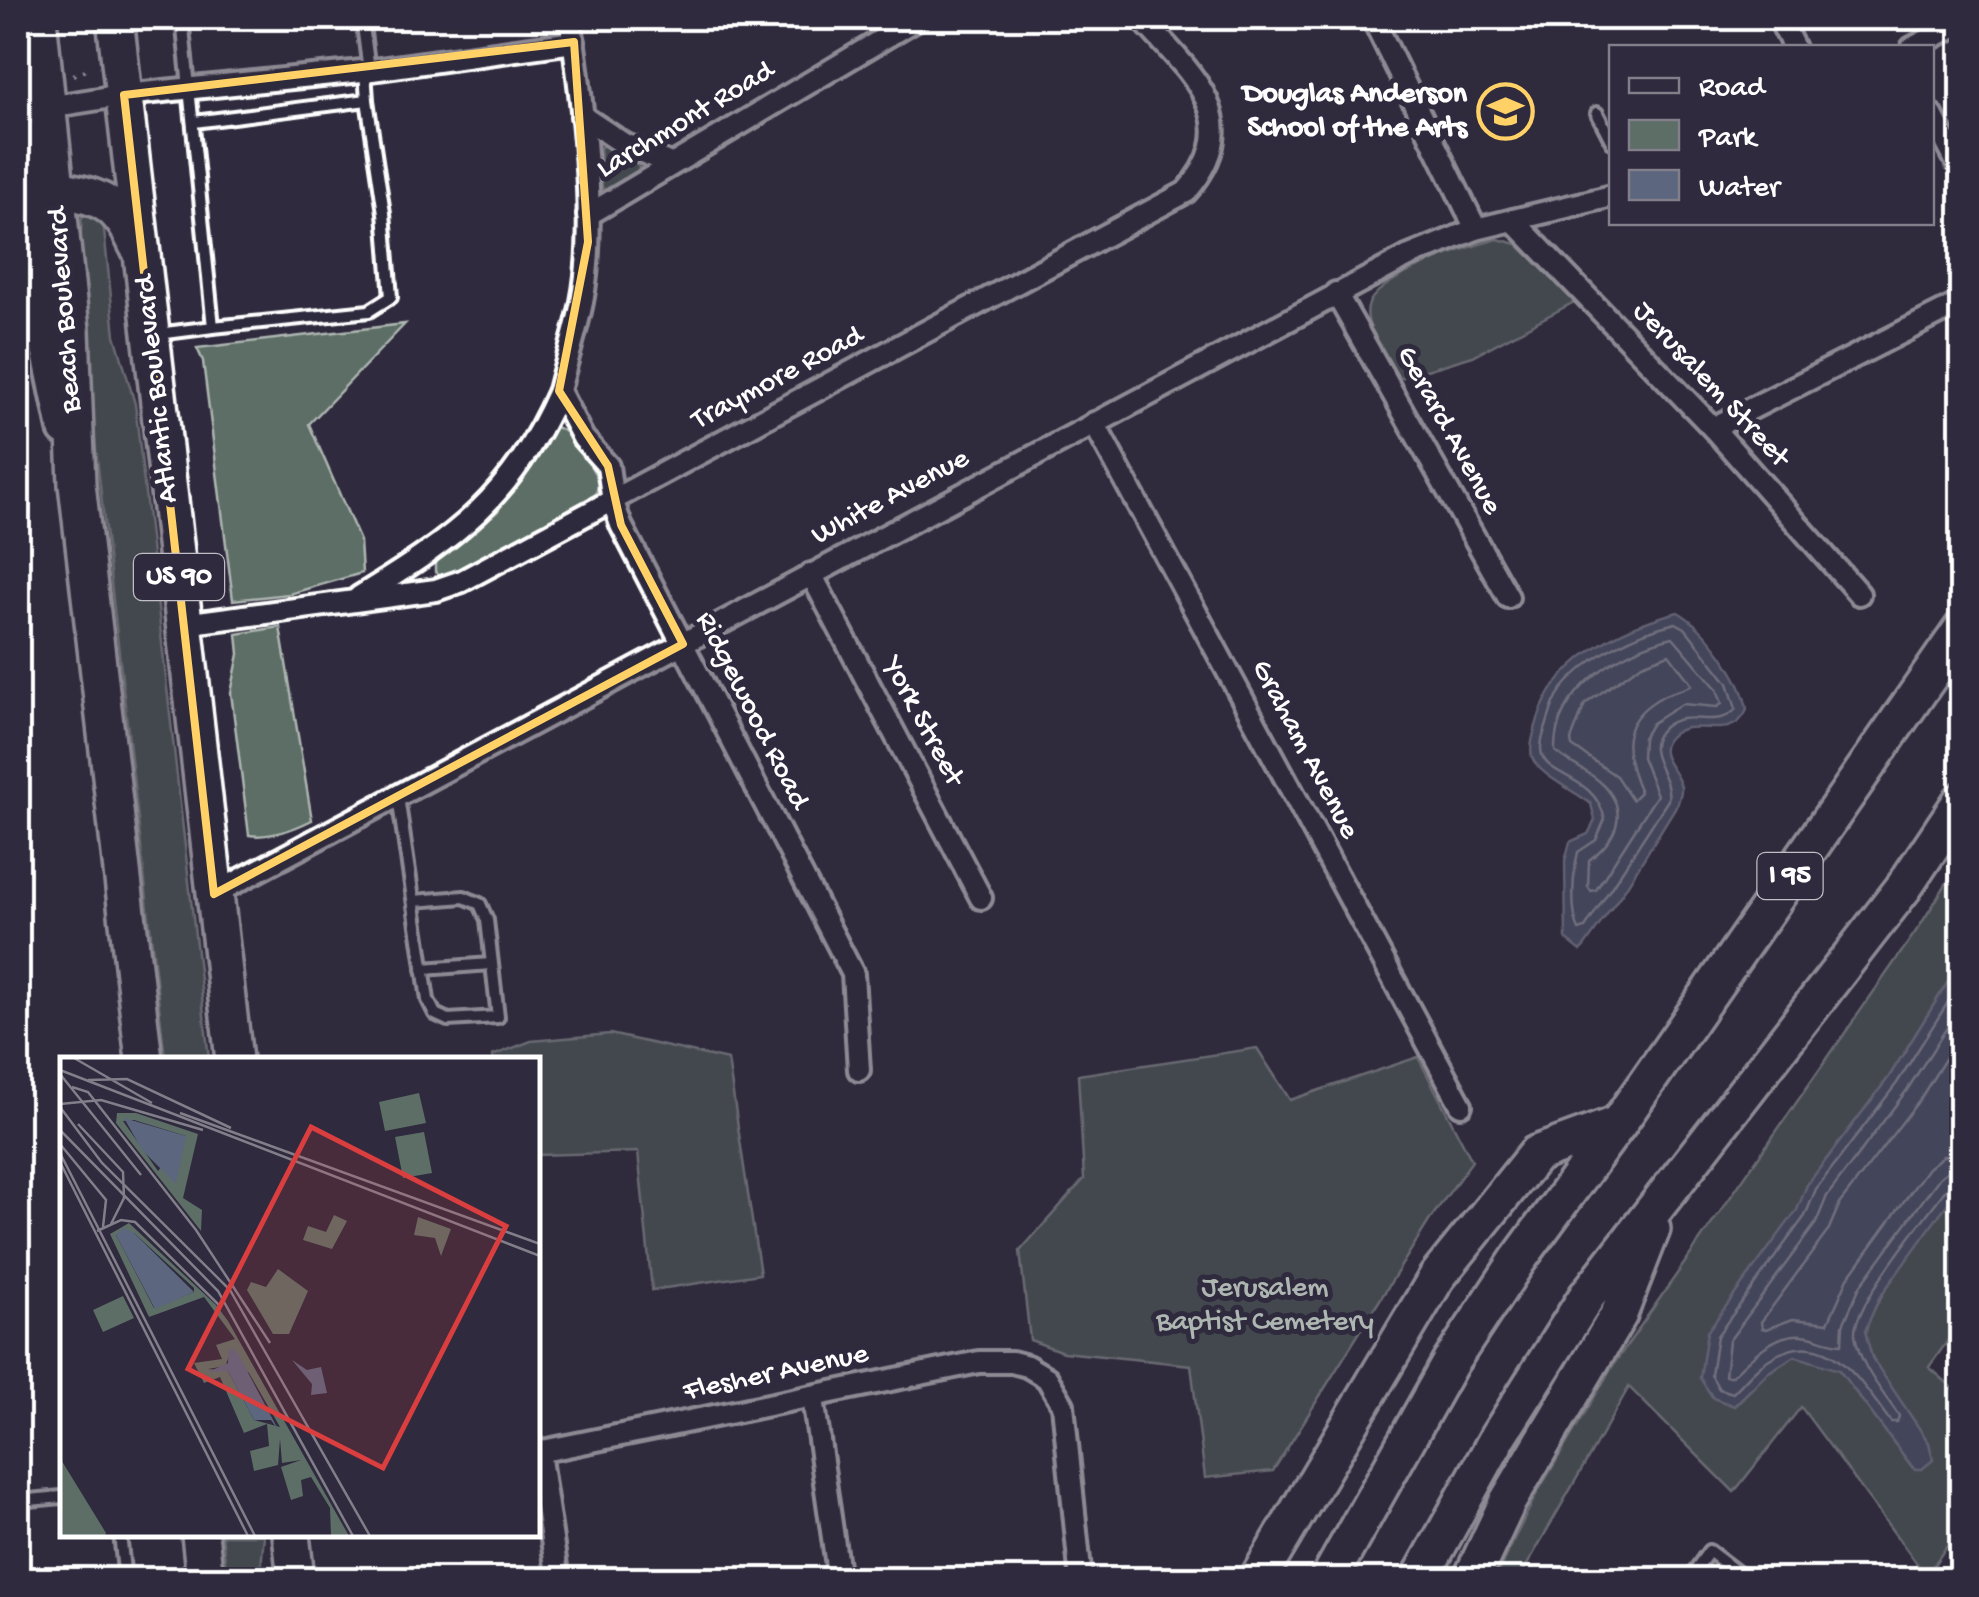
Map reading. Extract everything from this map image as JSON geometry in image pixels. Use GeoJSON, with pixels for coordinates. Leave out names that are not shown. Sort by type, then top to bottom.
{"type":"FeatureCollection","features":[{"type":"Feature","properties":{"kind":"highway","name":"Beach Boulevard"},"geometry":{"type":"LineString","coordinates":[[38,18],[48,107],[33,190],[70,330],[77,484],[144,1057]]}},
{"type":"Feature","properties":{"kind":"highway","name":"Atlantic Boulevard"},"geometry":{"type":"LineString","coordinates":[[115,18],[234,1057]]}},
{"type":"Feature","properties":{"kind":"highway"},"geometry":{"type":"LineString","coordinates":[[33,190],[104,201],[116,208],[143,260]]}},
{"type":"Feature","properties":{"kind":"highway","name":"I 95"},"geometry":{"type":"LineString","coordinates":[[1328,1580],[1450,1363],[1518,1260],[1618,1124],[1962,629]]}},
{"type":"Feature","properties":{"kind":"highway"},"geometry":{"type":"LineString","coordinates":[[1419,1580],[1498,1437],[1587,1296],[1904,886],[1962,800]]}},
{"type":"Feature","properties":{"kind":"highway"},"geometry":{"type":"LineString","coordinates":[[1257,1580],[1390,1352],[1450,1261],[1536,1154],[1618,1124]]}},
{"type":"Feature","properties":{"kind":"highway"},"geometry":{"type":"LineString","coordinates":[[1471,1580],[1508,1501],[1619,1314],[1666,1190]]}},
{"type":"Feature","properties":{"kind":"highway"},"geometry":{"type":"LineString","coordinates":[[200,1537],[205,1580]]}},
{"type":"Feature","properties":{"kind":"highway"},"geometry":{"type":"LineString","coordinates":[[290,1537],[296,1580]]}},
{"type":"Feature","properties":{"kind":"main road"},"geometry":{"type":"LineString","coordinates":[[18,132],[33,190]]}},
{"type":"Feature","properties":{"kind":"street"},"geometry":{"type":"LineString","coordinates":[[353,600],[424,557],[478,514],[512,477],[539,436],[558,391],[583,300],[588,215],[582,116],[570,18]]}},
{"type":"Feature","properties":{"kind":"street","name":"Larchmont Road"},"geometry":{"type":"LineString","coordinates":[[588,215],[918,18]]}},
{"type":"Feature","properties":{"kind":"street","name":"Traymore Road"},"geometry":{"type":"LineString","coordinates":[[184,624],[436,590],[462,581],[1186,192],[1202,174],[1212,153],[1211,104],[1200,84],[1141,18]]}},
{"type":"Feature","properties":{"kind":"street"},"geometry":{"type":"LineString","coordinates":[[1376,18],[1476,229]]}},
{"type":"Feature","properties":{"kind":"street"},"geometry":{"type":"LineString","coordinates":[[1779,18],[1792,45]]}},
{"type":"Feature","properties":{"kind":"street"},"geometry":{"type":"LineString","coordinates":[[1918,45],[1962,22]]}},
{"type":"Feature","properties":{"kind":"street"},"geometry":{"type":"LineString","coordinates":[[48,107],[574,42]]}},
{"type":"Feature","properties":{"kind":"street"},"geometry":{"type":"LineString","coordinates":[[582,116],[624,144],[670,164]]}},
{"type":"Feature","properties":{"kind":"street"},"geometry":{"type":"LineString","coordinates":[[1934,120],[1962,172]]}},
{"type":"Feature","properties":{"kind":"street","name":"White Avenue"},"geometry":{"type":"LineString","coordinates":[[214,894],[1407,257],[1476,229],[1609,197]]}},
{"type":"Feature","properties":{"kind":"street","name":"Jerusalem Street"},"geometry":{"type":"LineString","coordinates":[[1512,220],[1713,428],[1859,594]]}},
{"type":"Feature","properties":{"kind":"street","name":"Gerard Avenue"},"geometry":{"type":"LineString","coordinates":[[1336,293],[1508,597]]}},
{"type":"Feature","properties":{"kind":"street"},"geometry":{"type":"LineString","coordinates":[[1713,428],[1962,302]]}},
{"type":"Feature","properties":{"kind":"street","name":"Ridgewood Road"},"geometry":{"type":"LineString","coordinates":[[558,391],[583,438],[608,466],[621,525],[853,974],[860,1070]]}},
{"type":"Feature","properties":{"kind":"street","name":"Graham Avenue"},"geometry":{"type":"LineString","coordinates":[[1094,422],[1461,1106]]}},
{"type":"Feature","properties":{"kind":"street","name":"York Street"},"geometry":{"type":"LineString","coordinates":[[811,574],[981,898]]}},
{"type":"Feature","properties":{"kind":"street","name":"Flesher Avenue"},"geometry":{"type":"LineString","coordinates":[[540,1452],[979,1362],[998,1360],[1028,1366],[1047,1378],[1063,1405],[1081,1580]]}},
{"type":"Feature","properties":{"kind":"street"},"geometry":{"type":"LineString","coordinates":[[813,1398],[839,1580]]}},
{"type":"Feature","properties":{"kind":"street"},"geometry":{"type":"LineString","coordinates":[[540,1465],[558,1580]]}},
{"type":"Feature","properties":{"kind":"lane"},"geometry":{"type":"LineString","coordinates":[[182,18],[213,327]]}},
{"type":"Feature","properties":{"kind":"lane"},"geometry":{"type":"LineString","coordinates":[[152,334],[369,311],[390,298],[384,213],[367,100],[362,18]]}},
{"type":"Feature","properties":{"kind":"lane"},"geometry":{"type":"LineString","coordinates":[[194,122],[367,100]]}},
{"type":"Feature","properties":{"kind":"lane"},"geometry":{"type":"LineString","coordinates":[[1597,113],[1609,136]]}},
{"type":"Feature","properties":{"kind":"lane"},"geometry":{"type":"LineString","coordinates":[[398,796],[428,1000],[436,1014],[448,1020],[498,1017],[487,920],[480,904],[464,897],[414,902]]}},
{"type":"Feature","properties":{"kind":"lane"},"geometry":{"type":"LineString","coordinates":[[424,969],[491,964]]}},
{"type":"Feature","properties":{"kind":"lane"},"geometry":{"type":"LineString","coordinates":[[18,1501],[60,1497]]}},
{"type":"Feature","properties":{"kind":"lane"},"geometry":{"type":"LineString","coordinates":[[120,1537],[125,1580]]}},
{"type":"Feature","properties":{"kind":"lane"},"geometry":{"type":"LineString","coordinates":[[1688,1580],[1709,1551],[1747,1580]]}},
{"type":"Feature","properties":{"kind":"path"},"geometry":{"type":"LineString","coordinates":[[73,75],[88,70]]}},
{"type":"Feature","properties":{"kind":"highlighted area"},"geometry":{"type":"Polygon","coordinates":[[[574,42],[588,242],[559,391],[608,466],[621,525],[683,644],[214,894],[124,95],[574,42]]]}},
{"type":"Feature","properties":{"kind":"green space"},"geometry":{"type":"Polygon","coordinates":[[[603,145],[635,160],[639,167],[637,174],[606,192],[602,187],[603,145]]]}},
{"type":"Feature","properties":{"kind":"green space"},"geometry":{"type":"Polygon","coordinates":[[[82,211],[103,221],[115,335],[135,404],[209,1057],[165,1057],[78,291],[82,211]]]}},
{"type":"Feature","properties":{"kind":"green space"},"geometry":{"type":"Polygon","coordinates":[[[1498,239],[1517,244],[1576,301],[1473,356],[1397,379],[1369,324],[1368,307],[1374,296],[1425,264],[1498,239]]]}},
{"type":"Feature","properties":{"kind":"green space"},"geometry":{"type":"Polygon","coordinates":[[[405,324],[309,424],[360,541],[362,573],[289,594],[233,600],[203,361],[197,348],[405,324]]]}},
{"type":"Feature","properties":{"kind":"green space"},"geometry":{"type":"Polygon","coordinates":[[[556,427],[570,436],[586,458],[599,481],[596,494],[454,573],[438,575],[435,563],[497,512],[556,427]]]}},
{"type":"Feature","properties":{"kind":"green space"},"geometry":{"type":"Polygon","coordinates":[[[280,627],[312,820],[281,832],[249,835],[231,693],[239,654],[237,634],[280,627]]]}},
{"type":"Feature","properties":{"kind":"green space"},"geometry":{"type":"Polygon","coordinates":[[[1961,860],[1961,961],[1889,1077],[1807,1185],[1734,1406],[1767,1373],[1795,1356],[1812,1359],[1839,1370],[1913,1468],[1922,1469],[1929,1443],[1883,1378],[1866,1336],[1868,1323],[1889,1283],[1961,1185],[1961,1322],[1929,1367],[1961,1395],[1961,1526],[1926,1576],[1801,1407],[1734,1492],[1629,1387],[1519,1579],[1494,1580],[1537,1493],[1614,1364],[1921,924],[1961,860]]]}},
{"type":"Feature","properties":{"kind":"green space"},"geometry":{"type":"Polygon","coordinates":[[[610,1034],[728,1060],[760,1274],[652,1290],[638,1152],[540,1155],[540,1057],[492,1056],[531,1041],[610,1034]]]}},
{"type":"Feature","properties":{"kind":"green space","name":"Jerusalem Baptist Cemetery"},"geometry":{"type":"Polygon","coordinates":[[[1257,1048],[1290,1100],[1418,1057],[1472,1161],[1431,1218],[1273,1471],[1205,1478],[1191,1365],[1063,1352],[1030,1340],[1020,1251],[1084,1179],[1078,1075],[1257,1048]]]}},
{"type":"Feature","properties":{"kind":"green space"},"geometry":{"type":"Polygon","coordinates":[[[222,1537],[264,1537],[260,1579],[227,1579],[222,1537]]]}},
{"type":"Feature","properties":{"kind":"water"},"geometry":{"type":"Polygon","coordinates":[[[1678,612],[1700,629],[1721,655],[1747,710],[1731,726],[1679,730],[1665,744],[1665,756],[1681,787],[1678,803],[1581,951],[1566,939],[1565,861],[1570,842],[1588,834],[1595,820],[1591,804],[1535,763],[1531,752],[1538,719],[1559,680],[1593,649],[1634,627],[1678,612]]]}},
{"type":"Feature","properties":{"kind":"water"},"geometry":{"type":"Polygon","coordinates":[[[1961,961],[1961,1185],[1879,1298],[1865,1331],[1872,1358],[1929,1443],[1933,1460],[1922,1469],[1914,1469],[1839,1370],[1795,1356],[1767,1373],[1734,1406],[1713,1398],[1700,1378],[1707,1332],[1797,1210],[1807,1185],[1889,1077],[1961,961]]]}},
{"type":"Feature","properties":{"kind":"place","name":"Douglas Anderson School of the Arts"},"geometry":{"type":"Point","coordinates":[1506,112]}}]}
